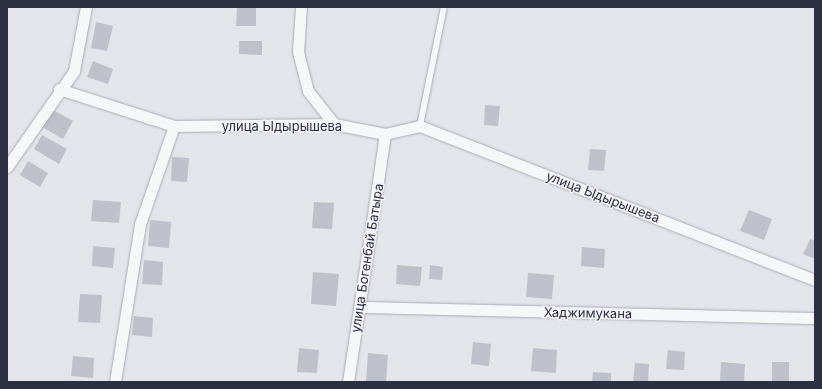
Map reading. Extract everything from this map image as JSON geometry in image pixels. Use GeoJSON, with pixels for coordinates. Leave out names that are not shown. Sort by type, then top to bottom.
{"type":"FeatureCollection","features":[{"type":"Feature","properties":{"kind":"street"},"geometry":{"type":"LineString","coordinates":[[7,167],[59,89],[74,71],[86,7]]}},
{"type":"Feature","properties":{"kind":"street"},"geometry":{"type":"LineString","coordinates":[[301,7],[298,52],[308,91],[334,124]]}},
{"type":"Feature","properties":{"kind":"street","name":"улица Ыдырышева"},"geometry":{"type":"LineString","coordinates":[[59,89],[174,126],[334,124],[385,134],[420,126],[815,280]]}},
{"type":"Feature","properties":{"kind":"street"},"geometry":{"type":"LineString","coordinates":[[115,382],[140,224],[174,126]]}},
{"type":"Feature","properties":{"kind":"street","name":"улица Богенбай Батыра"},"geometry":{"type":"LineString","coordinates":[[348,382],[385,134]]}},
{"type":"Feature","properties":{"kind":"street","name":"Хаджимукана"},"geometry":{"type":"LineString","coordinates":[[360,307],[815,318]]}},
{"type":"Feature","properties":{"kind":"lane"},"geometry":{"type":"LineString","coordinates":[[420,126],[444,7]]}},
{"type":"Feature","properties":{"kind":"building"},"geometry":{"type":"Polygon","coordinates":[[[237,7],[256,7],[256,26],[236,26],[237,7]]]}},
{"type":"Feature","properties":{"kind":"building"},"geometry":{"type":"Polygon","coordinates":[[[96,22],[113,26],[107,51],[91,48],[96,22]]]}},
{"type":"Feature","properties":{"kind":"building"},"geometry":{"type":"Polygon","coordinates":[[[239,41],[262,41],[262,55],[239,54],[239,41]]]}},
{"type":"Feature","properties":{"kind":"building"},"geometry":{"type":"Polygon","coordinates":[[[93,61],[113,69],[108,84],[87,77],[93,61]]]}},
{"type":"Feature","properties":{"kind":"building"},"geometry":{"type":"Polygon","coordinates":[[[485,105],[500,106],[498,126],[484,125],[485,105]]]}},
{"type":"Feature","properties":{"kind":"building"},"geometry":{"type":"Polygon","coordinates":[[[53,110],[73,121],[63,139],[42,127],[53,110]]]}},
{"type":"Feature","properties":{"kind":"building"},"geometry":{"type":"Polygon","coordinates":[[[42,135],[67,149],[59,164],[34,149],[42,135]]]}},
{"type":"Feature","properties":{"kind":"building"},"geometry":{"type":"Polygon","coordinates":[[[590,149],[606,150],[604,171],[588,170],[590,149]]]}},
{"type":"Feature","properties":{"kind":"building"},"geometry":{"type":"Polygon","coordinates":[[[172,157],[189,158],[187,182],[171,181],[172,157]]]}},
{"type":"Feature","properties":{"kind":"building"},"geometry":{"type":"Polygon","coordinates":[[[28,161],[48,173],[40,187],[20,175],[28,161]]]}},
{"type":"Feature","properties":{"kind":"building"},"geometry":{"type":"Polygon","coordinates":[[[93,200],[121,202],[119,223],[91,221],[93,200]]]}},
{"type":"Feature","properties":{"kind":"building"},"geometry":{"type":"Polygon","coordinates":[[[314,202],[334,203],[332,229],[312,228],[314,202]]]}},
{"type":"Feature","properties":{"kind":"building"},"geometry":{"type":"Polygon","coordinates":[[[749,210],[772,219],[764,240],[740,231],[749,210]]]}},
{"type":"Feature","properties":{"kind":"building"},"geometry":{"type":"Polygon","coordinates":[[[150,220],[171,222],[169,248],[148,246],[150,220]]]}},
{"type":"Feature","properties":{"kind":"building"},"geometry":{"type":"Polygon","coordinates":[[[810,239],[815,241],[815,259],[803,254],[810,239]]]}},
{"type":"Feature","properties":{"kind":"building"},"geometry":{"type":"Polygon","coordinates":[[[93,246],[115,248],[113,268],[92,266],[93,246]]]}},
{"type":"Feature","properties":{"kind":"building"},"geometry":{"type":"Polygon","coordinates":[[[582,247],[605,249],[604,268],[581,266],[582,247]]]}},
{"type":"Feature","properties":{"kind":"building"},"geometry":{"type":"Polygon","coordinates":[[[144,260],[163,262],[162,285],[142,284],[144,260]]]}},
{"type":"Feature","properties":{"kind":"building"},"geometry":{"type":"Polygon","coordinates":[[[397,265],[422,267],[420,286],[396,284],[397,265]]]}},
{"type":"Feature","properties":{"kind":"building"},"geometry":{"type":"Polygon","coordinates":[[[430,265],[443,267],[442,280],[429,279],[430,265]]]}},
{"type":"Feature","properties":{"kind":"building"},"geometry":{"type":"Polygon","coordinates":[[[313,272],[339,274],[336,306],[311,304],[313,272]]]}},
{"type":"Feature","properties":{"kind":"building"},"geometry":{"type":"Polygon","coordinates":[[[528,273],[554,275],[552,299],[526,297],[528,273]]]}},
{"type":"Feature","properties":{"kind":"building"},"geometry":{"type":"Polygon","coordinates":[[[80,294],[102,295],[100,323],[78,322],[80,294]]]}},
{"type":"Feature","properties":{"kind":"building"},"geometry":{"type":"Polygon","coordinates":[[[134,316],[153,318],[152,337],[132,335],[134,316]]]}},
{"type":"Feature","properties":{"kind":"building"},"geometry":{"type":"Polygon","coordinates":[[[473,342],[491,344],[489,366],[471,364],[473,342]]]}},
{"type":"Feature","properties":{"kind":"building"},"geometry":{"type":"Polygon","coordinates":[[[299,348],[319,350],[317,373],[297,372],[299,348]]]}},
{"type":"Feature","properties":{"kind":"building"},"geometry":{"type":"Polygon","coordinates":[[[533,348],[557,350],[556,373],[531,371],[533,348]]]}},
{"type":"Feature","properties":{"kind":"building"},"geometry":{"type":"Polygon","coordinates":[[[668,350],[685,352],[684,370],[666,369],[668,350]]]}},
{"type":"Feature","properties":{"kind":"building"},"geometry":{"type":"Polygon","coordinates":[[[368,353],[388,355],[386,382],[366,381],[368,353]]]}},
{"type":"Feature","properties":{"kind":"building"},"geometry":{"type":"Polygon","coordinates":[[[73,356],[94,358],[93,378],[71,376],[73,356]]]}},
{"type":"Feature","properties":{"kind":"building"},"geometry":{"type":"Polygon","coordinates":[[[721,362],[745,364],[744,382],[720,382],[721,362]]]}},
{"type":"Feature","properties":{"kind":"building"},"geometry":{"type":"Polygon","coordinates":[[[772,362],[789,362],[789,382],[772,382],[772,362]]]}},
{"type":"Feature","properties":{"kind":"building"},"geometry":{"type":"Polygon","coordinates":[[[635,363],[649,364],[648,382],[633,382],[635,363]]]}},
{"type":"Feature","properties":{"kind":"building"},"geometry":{"type":"Polygon","coordinates":[[[593,372],[611,373],[611,382],[592,382],[593,372]]]}}]}
